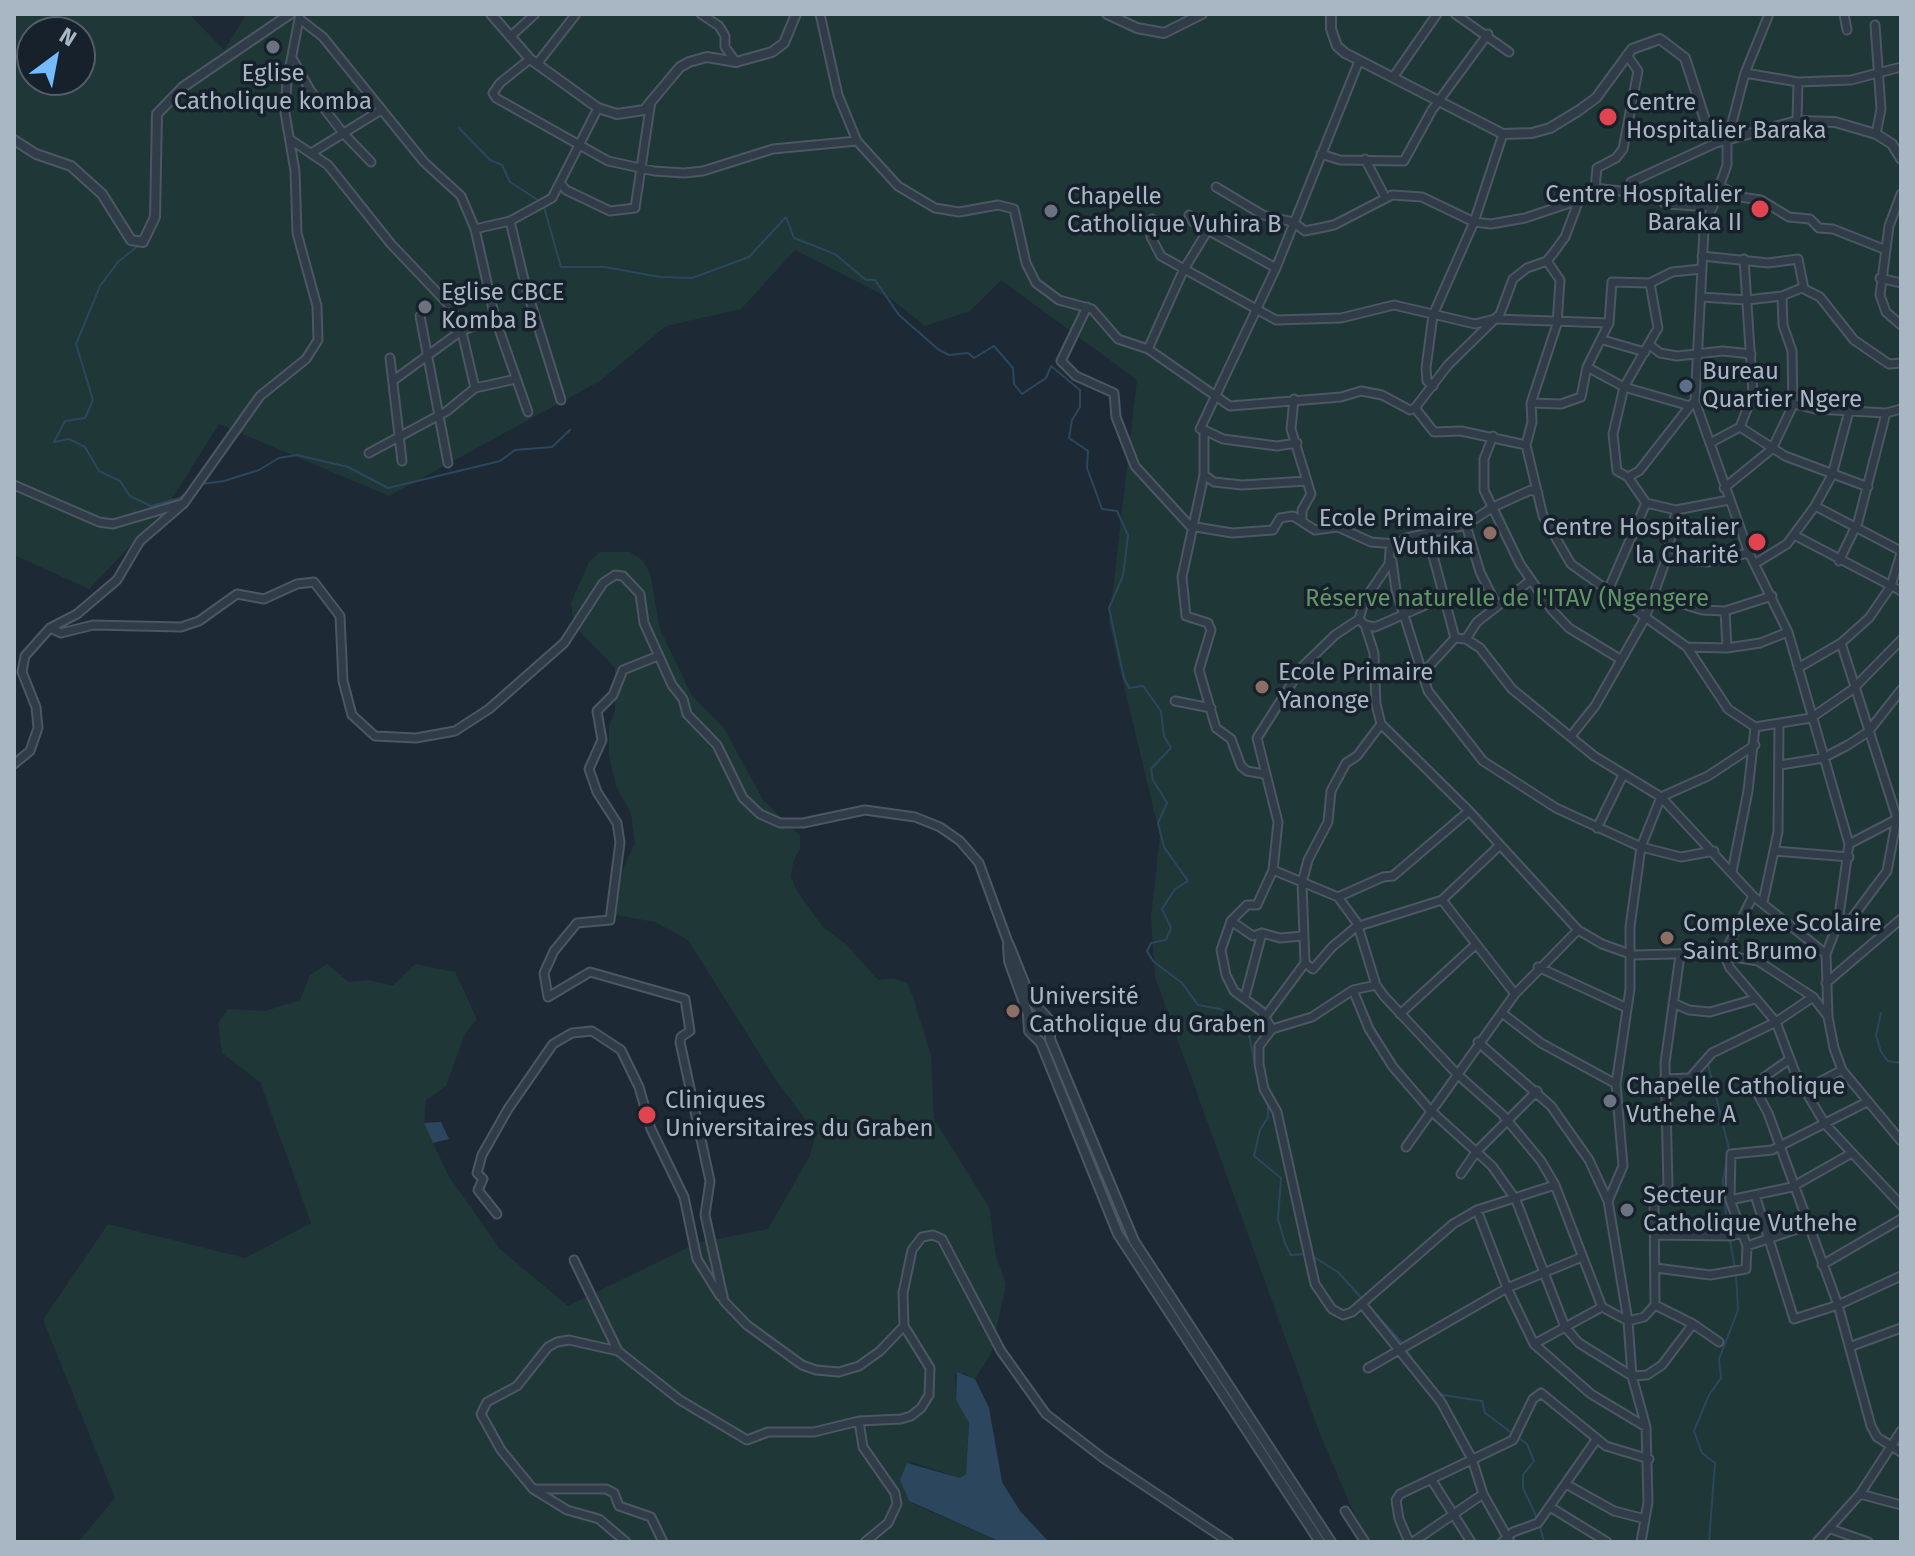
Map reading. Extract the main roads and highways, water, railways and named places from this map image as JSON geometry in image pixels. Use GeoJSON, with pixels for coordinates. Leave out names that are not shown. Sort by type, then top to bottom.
{"type":"FeatureCollection","features":[{"type":"Feature","properties":{"kind":"water"},"geometry":{"type":"Polygon","coordinates":[[[441,1122],[449,1139],[433,1143],[424,1123],[441,1122]]]}},
{"type":"Feature","properties":{"kind":"water"},"geometry":{"type":"Polygon","coordinates":[[[957,1372],[975,1379],[989,1408],[1002,1482],[1020,1511],[1049,1542],[1001,1542],[909,1501],[900,1480],[907,1463],[960,1478],[966,1474],[969,1423],[956,1400],[957,1372]]]}},
{"type":"Feature","properties":{"kind":"waterway"},"geometry":{"type":"LineString","coordinates":[[459,128],[490,160],[502,165],[510,182],[541,202]]}},
{"type":"Feature","properties":{"kind":"waterway"},"geometry":{"type":"LineString","coordinates":[[544,207],[561,267],[605,267],[660,277],[692,278],[749,257],[786,217]]}},
{"type":"Feature","properties":{"kind":"waterway"},"geometry":{"type":"LineString","coordinates":[[786,217],[794,238],[835,254],[866,280],[875,280],[899,315],[939,350],[949,355],[968,353],[974,358],[994,346],[1013,368],[1014,384],[1022,394],[1046,378],[1051,366],[1080,390],[1080,407],[1072,420],[1069,438],[1088,451],[1087,468],[1102,509],[1117,511],[1128,535],[1123,576],[1109,608],[1124,678],[1129,688],[1143,686],[1161,711],[1164,736],[1171,748],[1151,769],[1153,780],[1167,803],[1158,823],[1164,847],[1188,881],[1175,889],[1162,909],[1171,928],[1166,940],[1151,943],[1147,951],[1153,961],[1182,983],[1198,1005],[1220,1009],[1239,1020],[1248,1030],[1260,1088]]}},
{"type":"Feature","properties":{"kind":"waterway"},"geometry":{"type":"LineString","coordinates":[[139,245],[118,262],[100,286],[76,344],[93,400],[85,418],[65,421],[54,442],[69,439],[85,447],[99,471],[120,481],[130,496],[151,506],[180,498],[189,490]]}},
{"type":"Feature","properties":{"kind":"waterway"},"geometry":{"type":"LineString","coordinates":[[202,484],[224,481],[259,470],[279,458],[297,455],[348,467],[388,488],[500,461],[515,450],[552,447],[570,430]]}},
{"type":"Feature","properties":{"kind":"waterway"},"geometry":{"type":"LineString","coordinates":[[1881,1013],[1876,1035],[1881,1052],[1888,1061],[1901,1063]]}},
{"type":"Feature","properties":{"kind":"waterway"},"geometry":{"type":"LineString","coordinates":[[1708,1064],[1729,1149],[1723,1180],[1728,1234]]}},
{"type":"Feature","properties":{"kind":"waterway"},"geometry":{"type":"LineString","coordinates":[[1268,1104],[1268,1117],[1260,1130],[1254,1156],[1281,1178],[1278,1219],[1291,1255],[1306,1254]]}},
{"type":"Feature","properties":{"kind":"waterway"},"geometry":{"type":"LineString","coordinates":[[1730,1240],[1735,1269]]}},
{"type":"Feature","properties":{"kind":"waterway"},"geometry":{"type":"LineString","coordinates":[[1312,1256],[1338,1272],[1404,1345]]}},
{"type":"Feature","properties":{"kind":"waterway"},"geometry":{"type":"LineString","coordinates":[[1709,1542],[1715,1463],[1702,1453],[1694,1431],[1709,1395],[1721,1378],[1719,1359],[1738,1310],[1736,1275]]}},
{"type":"Feature","properties":{"kind":"waterway"},"geometry":{"type":"LineString","coordinates":[[1407,1351],[1421,1372]]}},
{"type":"Feature","properties":{"kind":"waterway"},"geometry":{"type":"LineString","coordinates":[[1435,1390],[1443,1395],[1482,1401],[1485,1413],[1527,1444],[1534,1461],[1523,1475],[1523,1488],[1537,1518]]}},
{"type":"Feature","properties":{"kind":"waterway"},"geometry":{"type":"LineString","coordinates":[[1539,1524],[1544,1542]]}},
{"type":"Feature","properties":{"kind":"place","name":"Eglise Catholique komba"},"geometry":{"type":"Point","coordinates":[273,47]}},
{"type":"Feature","properties":{"kind":"place","name":"Centre Hospitalier Baraka"},"geometry":{"type":"Point","coordinates":[1608,117]}},
{"type":"Feature","properties":{"kind":"place","name":"Centre Hospitalier Baraka II"},"geometry":{"type":"Point","coordinates":[1760,209]}},
{"type":"Feature","properties":{"kind":"place","name":"Chapelle Catholique Vuhira B"},"geometry":{"type":"Point","coordinates":[1051,211]}},
{"type":"Feature","properties":{"kind":"place","name":"Eglise CBCE Komba B"},"geometry":{"type":"Point","coordinates":[425,307]}},
{"type":"Feature","properties":{"kind":"place","name":"Bureau Quartier Ngere"},"geometry":{"type":"Point","coordinates":[1686,386]}},
{"type":"Feature","properties":{"kind":"place","name":"Ecole Primaire Vuthika"},"geometry":{"type":"Point","coordinates":[1490,533]}},
{"type":"Feature","properties":{"kind":"place","name":"Centre Hospitalier la Charité"},"geometry":{"type":"Point","coordinates":[1757,542]}},
{"type":"Feature","properties":{"kind":"place","name":"Ecole Primaire Yanonge"},"geometry":{"type":"Point","coordinates":[1262,687]}},
{"type":"Feature","properties":{"kind":"place","name":"Complexe Scolaire Saint Brumo"},"geometry":{"type":"Point","coordinates":[1667,938]}},
{"type":"Feature","properties":{"kind":"place","name":"Université Catholique du Graben"},"geometry":{"type":"Point","coordinates":[1013,1011]}},
{"type":"Feature","properties":{"kind":"place","name":"Chapelle Catholique Vuthehe A"},"geometry":{"type":"Point","coordinates":[1610,1101]}},
{"type":"Feature","properties":{"kind":"place","name":"Cliniques Universitaires du Graben"},"geometry":{"type":"Point","coordinates":[647,1115]}},
{"type":"Feature","properties":{"kind":"place","name":"Secteur Catholique Vuthehe"},"geometry":{"type":"Point","coordinates":[1627,1210]}},
{"type":"Feature","properties":{"kind":"park label","name":"Réserve naturelle de l'ITAV (Ngengere"},"geometry":{"type":"Point","coordinates":[1507,599]}}]}
